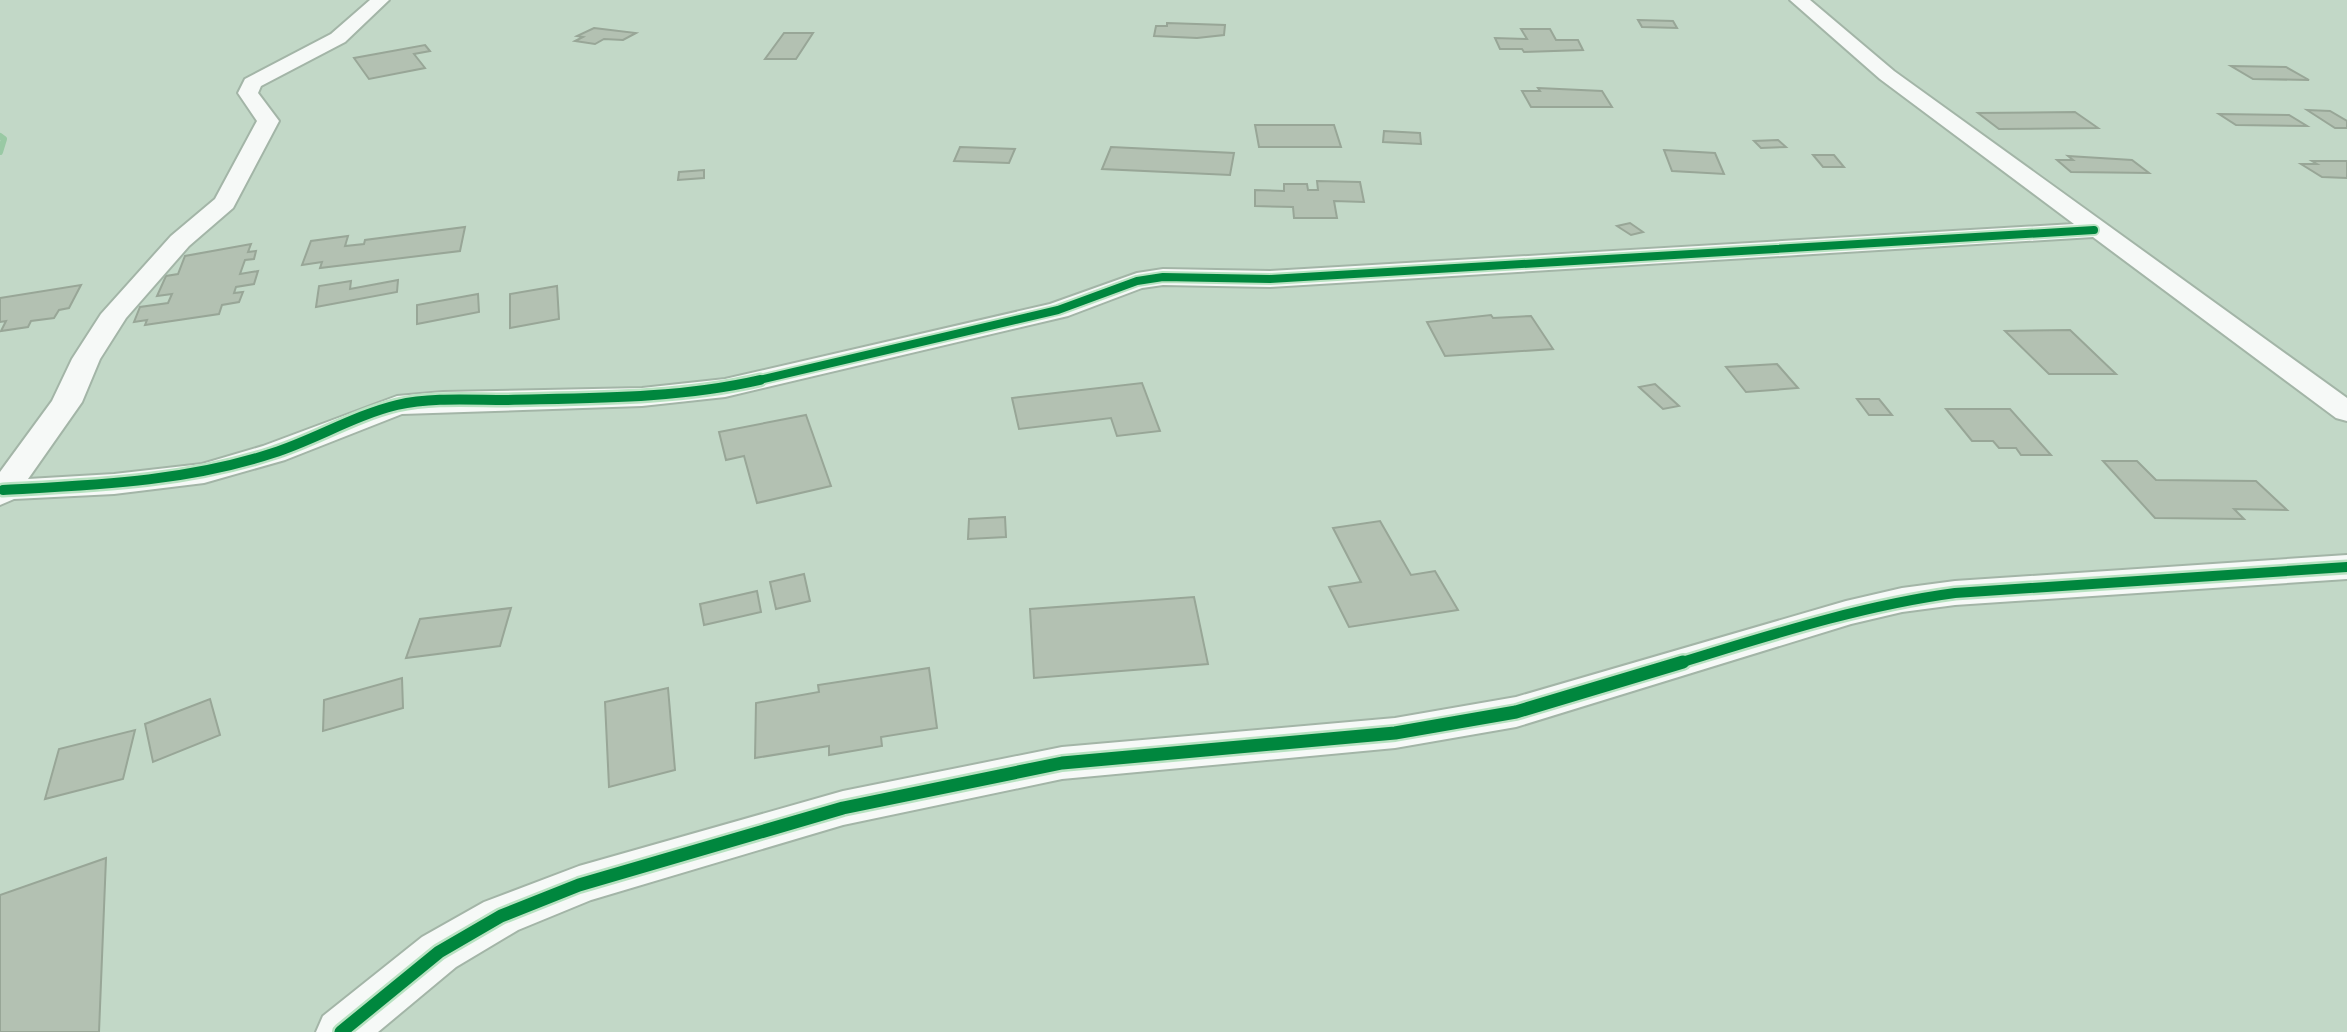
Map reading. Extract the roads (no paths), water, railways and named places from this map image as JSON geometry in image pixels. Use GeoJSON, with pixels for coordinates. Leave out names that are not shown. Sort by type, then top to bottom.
{"type":"FeatureCollection","features":[{"type":"Feature","properties":{"kind":"street"},"geometry":{"type":"LineString","coordinates":[[2,493],[67,402],[86,359],[115,314],[180,241],[225,203],[268,121],[248,93],[252,83],[338,38],[380,0]]}},
{"type":"Feature","properties":{"kind":"street"},"geometry":{"type":"LineString","coordinates":[[1799,0],[1887,75],[2094,230],[2347,412]]}},
{"type":"Feature","properties":{"kind":"street"},"geometry":{"type":"LineString","coordinates":[[2,493],[204,473],[274,453],[397,405],[443,401],[642,397],[725,388],[1058,310],[1137,281],[1163,277],[1270,279],[2094,230]]}},
{"type":"Feature","properties":{"kind":"street"},"geometry":{"type":"LineString","coordinates":[[341,1032],[439,952],[501,916],[579,885],[843,808],[1062,763],[1457,724],[1516,712],[1846,613],[1902,600],[1955,593],[2347,567]]}},
{"type":"Feature","properties":{"kind":"waterway"},"geometry":{"type":"LineString","coordinates":[[0,136],[4,139],[0,152]]}}]}
